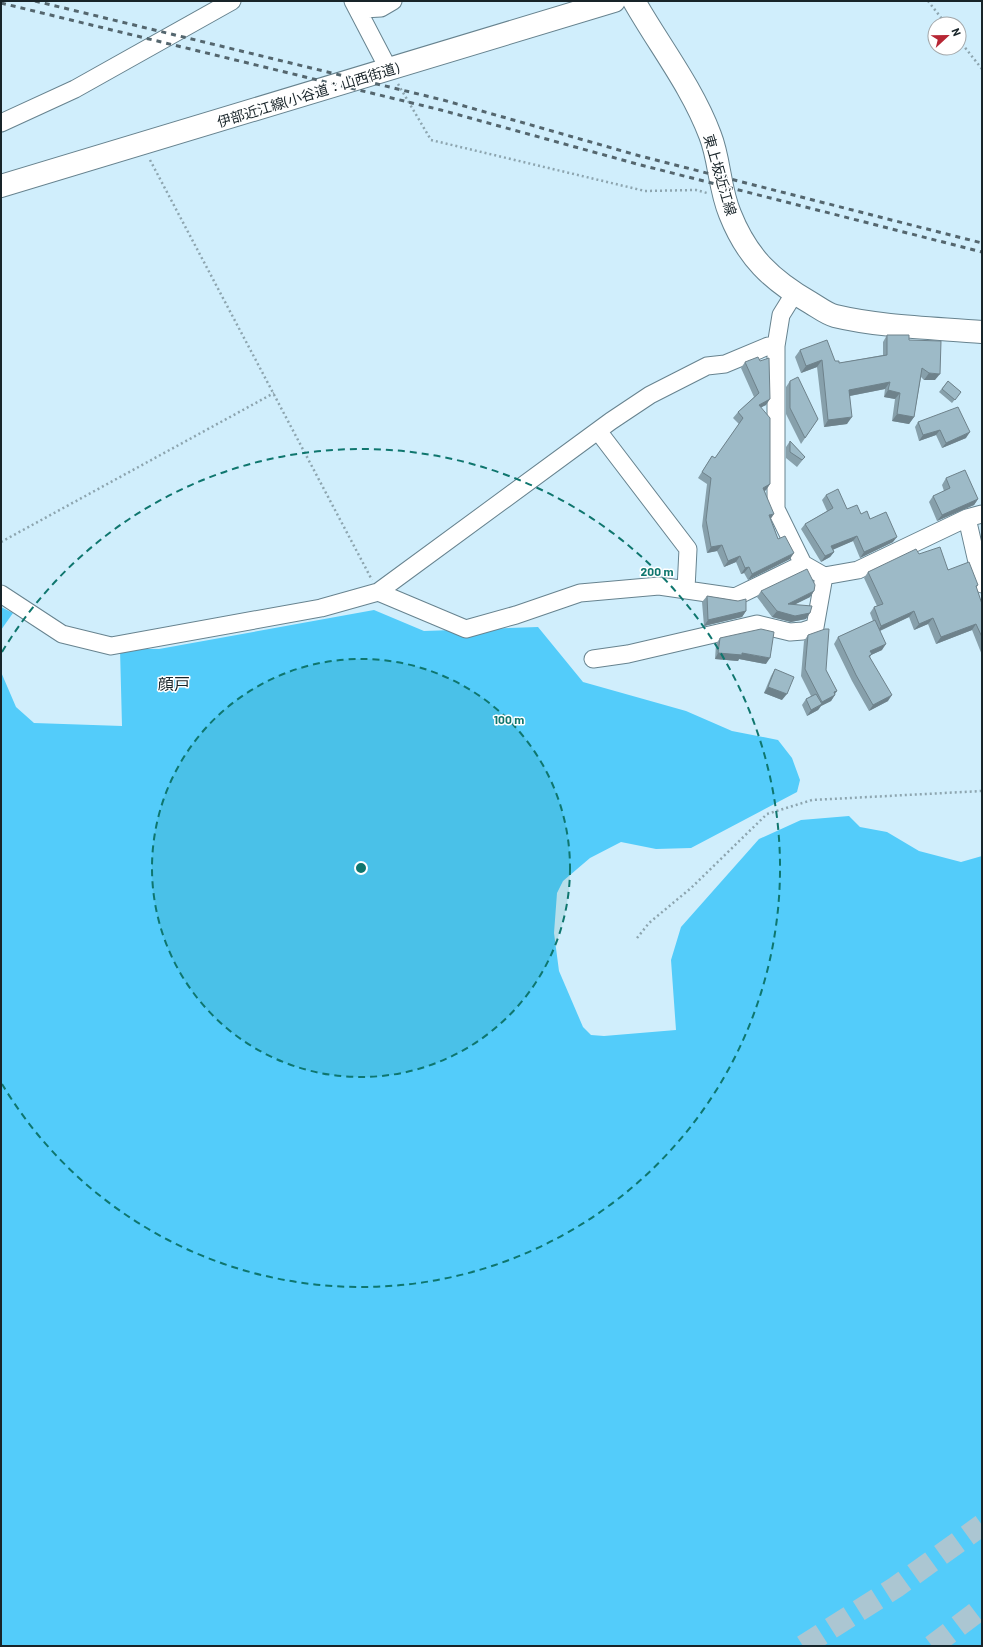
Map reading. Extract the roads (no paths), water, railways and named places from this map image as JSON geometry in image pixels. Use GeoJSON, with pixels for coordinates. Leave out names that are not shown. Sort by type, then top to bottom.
{"type":"FeatureCollection","features":[{"type":"Feature","properties":{"kind":"main road","name":"伊部近江線(小谷道：山西街道)"},"geometry":{"type":"LineString","coordinates":[[1,186],[142,145],[614,1]]}},
{"type":"Feature","properties":{"kind":"main road","name":"東上坂近江線"},"geometry":{"type":"LineString","coordinates":[[634,1],[700,113],[717,155],[724,197],[745,247],[759,264],[794,294],[833,316],[887,324],[982,332]]}},
{"type":"Feature","properties":{"kind":"street"},"geometry":{"type":"LineString","coordinates":[[1,122],[75,89],[232,1]]}},
{"type":"Feature","properties":{"kind":"street"},"geometry":{"type":"LineString","coordinates":[[356,6],[363,9],[381,8],[393,1]]}},
{"type":"Feature","properties":{"kind":"street"},"geometry":{"type":"LineString","coordinates":[[356,6],[389,70]]}},
{"type":"Feature","properties":{"kind":"street"},"geometry":{"type":"LineString","coordinates":[[794,294],[781,316],[776,346],[776,509],[803,564],[824,576],[858,570],[975,516],[982,584]]}},
{"type":"Feature","properties":{"kind":"street"},"geometry":{"type":"LineString","coordinates":[[1,594],[62,634],[111,646],[321,608],[378,592],[598,431],[650,395],[707,366],[726,364],[768,346],[776,346]]}},
{"type":"Feature","properties":{"kind":"street"},"geometry":{"type":"LineString","coordinates":[[598,431],[688,549],[686,589]]}},
{"type":"Feature","properties":{"kind":"street"},"geometry":{"type":"LineString","coordinates":[[378,592],[466,629],[516,615],[580,593],[659,586],[734,597],[803,564]]}},
{"type":"Feature","properties":{"kind":"street"},"geometry":{"type":"LineString","coordinates":[[593,659],[628,654],[757,624],[790,632],[815,627],[824,576]]}},
{"type":"Feature","properties":{"kind":"tunnel"},"geometry":{"type":"LineString","coordinates":[[803,1646],[896,1587],[982,1525]]}},
{"type":"Feature","properties":{"kind":"tunnel"},"geometry":{"type":"LineString","coordinates":[[932,1646],[982,1608]]}},
{"type":"Feature","properties":{"kind":"railway"},"geometry":{"type":"LineString","coordinates":[[35,1],[443,100],[640,156],[982,243]]}},
{"type":"Feature","properties":{"kind":"railway"},"geometry":{"type":"LineString","coordinates":[[1,3],[441,110],[637,164],[982,252]]}},
{"type":"Feature","properties":{"kind":"district","name":"顔戸"},"geometry":{"type":"Point","coordinates":[174,684]}}]}
